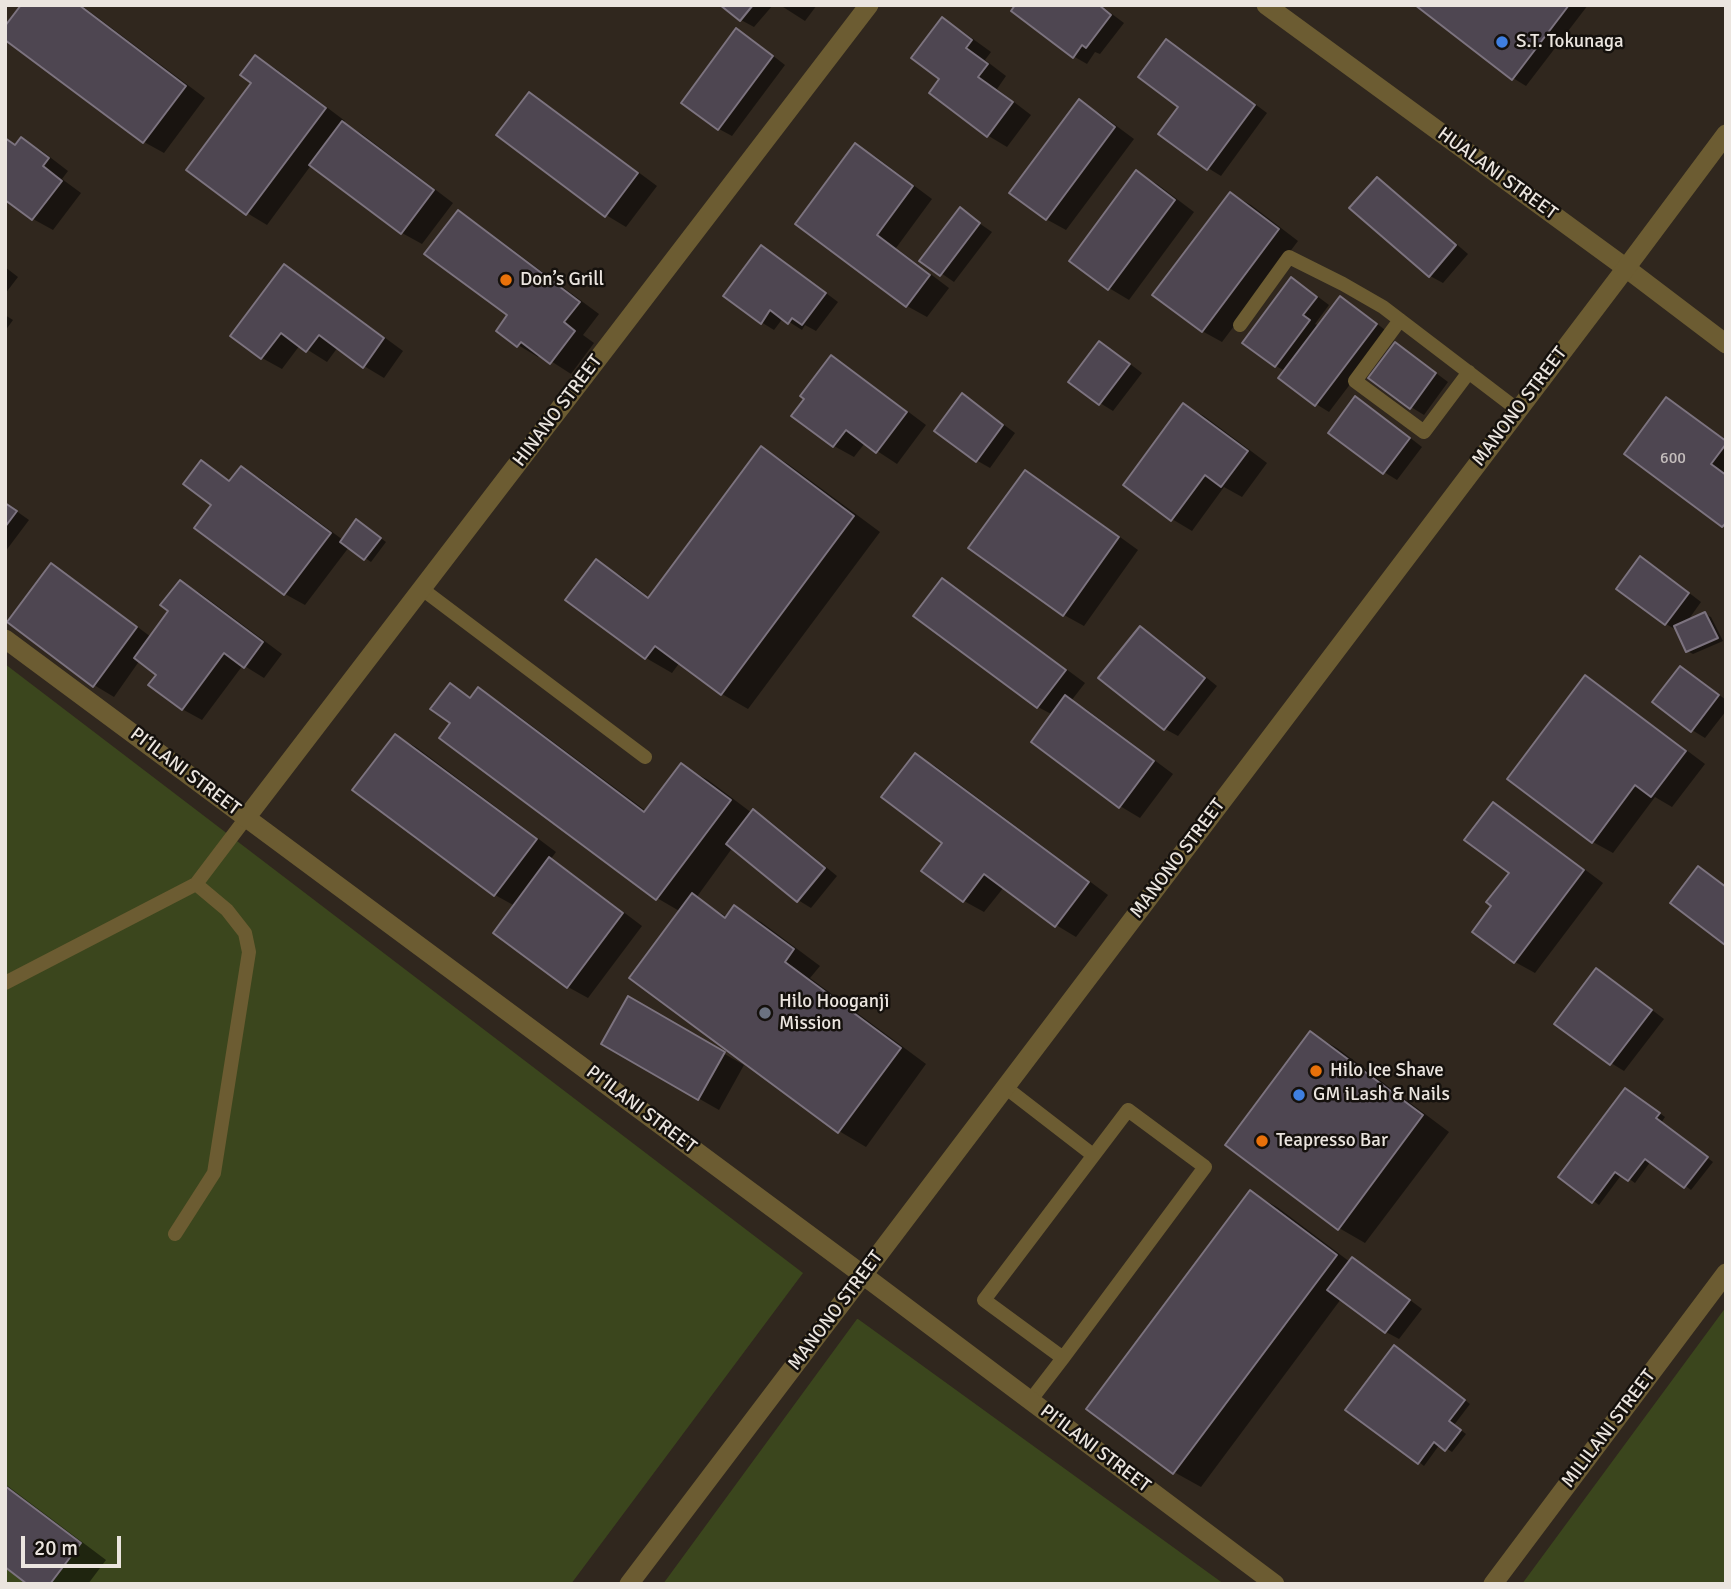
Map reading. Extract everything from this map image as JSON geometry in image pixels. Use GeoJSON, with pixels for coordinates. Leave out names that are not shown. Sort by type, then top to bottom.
{"type":"FeatureCollection","features":[{"type":"Feature","properties":{"kind":"street","name":"HINANO STREET"},"geometry":{"type":"LineString","coordinates":[[246,817],[869,5]]}},
{"type":"Feature","properties":{"kind":"street","name":"HUALANI STREET"},"geometry":{"type":"LineString","coordinates":[[1266,5],[1726,344]]}},
{"type":"Feature","properties":{"kind":"street","name":"MANONO STREET"},"geometry":{"type":"LineString","coordinates":[[629,1584],[1726,134]]}},
{"type":"Feature","properties":{"kind":"street","name":"PI‘ILANI STREET"},"geometry":{"type":"LineString","coordinates":[[5,639],[1275,1584]]}},
{"type":"Feature","properties":{"kind":"street","name":"MILILANI STREET"},"geometry":{"type":"LineString","coordinates":[[1493,1584],[1726,1273]]}},
{"type":"Feature","properties":{"kind":"lane"},"geometry":{"type":"LineString","coordinates":[[1240,325],[1289,257],[1383,307],[1518,410]]}},
{"type":"Feature","properties":{"kind":"lane"},"geometry":{"type":"LineString","coordinates":[[1400,320],[1355,381],[1424,432],[1469,372]]}},
{"type":"Feature","properties":{"kind":"lane"},"geometry":{"type":"LineString","coordinates":[[422,589],[645,757]]}},
{"type":"Feature","properties":{"kind":"lane"},"geometry":{"type":"LineString","coordinates":[[5,983],[196,884],[246,817]]}},
{"type":"Feature","properties":{"kind":"lane"},"geometry":{"type":"LineString","coordinates":[[175,1234],[214,1173],[249,952],[245,933],[227,910],[196,884]]}},
{"type":"Feature","properties":{"kind":"lane"},"geometry":{"type":"LineString","coordinates":[[1005,1087],[1093,1156]]}},
{"type":"Feature","properties":{"kind":"lane"},"geometry":{"type":"LineString","coordinates":[[1030,1401],[1063,1358],[1205,1167],[1128,1110],[984,1300],[1063,1358]]}},
{"type":"Feature","properties":{"kind":"green space"},"geometry":{"type":"Polygon","coordinates":[[[5,664],[803,1273],[571,1584],[5,1584],[5,664]]]}},
{"type":"Feature","properties":{"kind":"green space"},"geometry":{"type":"Polygon","coordinates":[[[1726,1307],[1726,1584],[1522,1584],[1726,1307]]]}},
{"type":"Feature","properties":{"kind":"green space"},"geometry":{"type":"Polygon","coordinates":[[[858,1319],[1224,1584],[663,1584],[858,1319]]]}},
{"type":"Feature","properties":{"kind":"building"},"geometry":{"type":"Polygon","coordinates":[[[21,5],[79,5],[186,86],[143,143],[5,40],[5,26],[21,5]]]}},
{"type":"Feature","properties":{"kind":"building"},"geometry":{"type":"Polygon","coordinates":[[[720,5],[753,5],[740,21],[720,5]]]}},
{"type":"Feature","properties":{"kind":"building"},"geometry":{"type":"Polygon","coordinates":[[[1015,5],[1099,5],[1111,15],[1086,48],[1082,45],[1073,58],[1011,11],[1015,5]]]}},
{"type":"Feature","properties":{"kind":"building","name":"S.T. Tokunaga"},"geometry":{"type":"Polygon","coordinates":[[[1415,5],[1569,5],[1512,80],[1415,5]]]}},
{"type":"Feature","properties":{"kind":"building"},"geometry":{"type":"Polygon","coordinates":[[[942,17],[972,40],[966,48],[988,64],[978,77],[1013,102],[987,137],[929,93],[939,79],[911,58],[942,17]]]}},
{"type":"Feature","properties":{"kind":"building"},"geometry":{"type":"Polygon","coordinates":[[[736,28],[773,56],[718,130],[681,103],[736,28]]]}},
{"type":"Feature","properties":{"kind":"building"},"geometry":{"type":"Polygon","coordinates":[[[1166,39],[1255,105],[1207,170],[1158,134],[1178,107],[1138,77],[1166,39]]]}},
{"type":"Feature","properties":{"kind":"building"},"geometry":{"type":"Polygon","coordinates":[[[255,55],[326,108],[246,215],[186,170],[251,83],[240,75],[255,55]]]}},
{"type":"Feature","properties":{"kind":"building"},"geometry":{"type":"Polygon","coordinates":[[[529,92],[638,173],[605,217],[496,135],[529,92]]]}},
{"type":"Feature","properties":{"kind":"building"},"geometry":{"type":"Polygon","coordinates":[[[1079,99],[1115,127],[1046,220],[1009,193],[1079,99]]]}},
{"type":"Feature","properties":{"kind":"building"},"geometry":{"type":"Polygon","coordinates":[[[342,121],[434,190],[401,234],[309,165],[342,121]]]}},
{"type":"Feature","properties":{"kind":"building"},"geometry":{"type":"Polygon","coordinates":[[[21,137],[49,158],[43,166],[62,181],[32,220],[5,200],[5,138],[15,145],[21,137]]]}},
{"type":"Feature","properties":{"kind":"building"},"geometry":{"type":"Polygon","coordinates":[[[855,143],[913,186],[877,235],[930,275],[906,307],[795,224],[855,143]]]}},
{"type":"Feature","properties":{"kind":"building"},"geometry":{"type":"Polygon","coordinates":[[[1136,170],[1175,200],[1108,290],[1069,261],[1136,170]]]}},
{"type":"Feature","properties":{"kind":"building"},"geometry":{"type":"Polygon","coordinates":[[[1377,177],[1456,245],[1429,277],[1349,208],[1377,177]]]}},
{"type":"Feature","properties":{"kind":"building"},"geometry":{"type":"Polygon","coordinates":[[[1230,192],[1279,229],[1202,332],[1152,295],[1230,192]]]}},
{"type":"Feature","properties":{"kind":"building"},"geometry":{"type":"Polygon","coordinates":[[[960,207],[980,223],[940,276],[919,261],[960,207]]]}},
{"type":"Feature","properties":{"kind":"building"},"geometry":{"type":"Polygon","coordinates":[[[458,210],[580,302],[564,322],[575,331],[550,364],[521,342],[517,347],[496,331],[507,315],[424,254],[458,210]]]}},
{"type":"Feature","properties":{"kind":"building"},"geometry":{"type":"Polygon","coordinates":[[[761,245],[826,293],[802,325],[792,318],[788,324],[770,310],[761,324],[723,296],[761,245]]]}},
{"type":"Feature","properties":{"kind":"building"},"geometry":{"type":"Polygon","coordinates":[[[284,264],[384,338],[363,368],[319,335],[306,352],[281,333],[261,359],[230,336],[284,264]]]}},
{"type":"Feature","properties":{"kind":"building"},"geometry":{"type":"Polygon","coordinates":[[[1291,277],[1317,297],[1303,315],[1310,320],[1275,367],[1242,343],[1291,277]]]}},
{"type":"Feature","properties":{"kind":"building"},"geometry":{"type":"Polygon","coordinates":[[[1340,296],[1377,324],[1315,406],[1278,378],[1340,296]]]}},
{"type":"Feature","properties":{"kind":"building"},"geometry":{"type":"Polygon","coordinates":[[[1099,341],[1130,364],[1099,405],[1068,382],[1099,341]]]}},
{"type":"Feature","properties":{"kind":"building"},"geometry":{"type":"Polygon","coordinates":[[[1395,342],[1436,373],[1410,409],[1368,378],[1395,342]]]}},
{"type":"Feature","properties":{"kind":"building"},"geometry":{"type":"Polygon","coordinates":[[[831,355],[907,412],[876,453],[846,430],[833,447],[791,416],[804,399],[800,396],[831,355]]]}},
{"type":"Feature","properties":{"kind":"building"},"geometry":{"type":"Polygon","coordinates":[[[962,393],[1003,425],[976,462],[934,431],[962,393]]]}},
{"type":"Feature","properties":{"kind":"building"},"geometry":{"type":"Polygon","coordinates":[[[1355,396],[1410,438],[1383,474],[1328,433],[1355,396]]]}},
{"type":"Feature","properties":{"kind":"building"},"geometry":{"type":"Polygon","coordinates":[[[1666,397],[1726,441],[1711,464],[1726,475],[1726,523],[1722,527],[1624,454],[1666,397]]]}},
{"type":"Feature","properties":{"kind":"building"},"geometry":{"type":"Polygon","coordinates":[[[1183,403],[1248,451],[1221,487],[1205,475],[1171,521],[1123,485],[1183,403]]]}},
{"type":"Feature","properties":{"kind":"building"},"geometry":{"type":"Polygon","coordinates":[[[761,446],[854,516],[721,695],[655,646],[645,659],[565,600],[596,559],[648,598],[761,446]]]}},
{"type":"Feature","properties":{"kind":"building"},"geometry":{"type":"Polygon","coordinates":[[[201,460],[229,481],[241,466],[331,533],[284,595],[194,528],[211,505],[183,484],[201,460]]]}},
{"type":"Feature","properties":{"kind":"building"},"geometry":{"type":"Polygon","coordinates":[[[1025,470],[1119,537],[1063,616],[968,548],[1025,470]]]}},
{"type":"Feature","properties":{"kind":"building"},"geometry":{"type":"Polygon","coordinates":[[[5,503],[17,511],[5,527],[5,503]]]}},
{"type":"Feature","properties":{"kind":"building"},"geometry":{"type":"Polygon","coordinates":[[[356,519],[381,538],[364,560],[340,542],[356,519]]]}},
{"type":"Feature","properties":{"kind":"building"},"geometry":{"type":"Polygon","coordinates":[[[1640,556],[1689,593],[1665,625],[1616,589],[1640,556]]]}},
{"type":"Feature","properties":{"kind":"building"},"geometry":{"type":"Polygon","coordinates":[[[51,563],[137,627],[93,687],[7,622],[51,563]]]}},
{"type":"Feature","properties":{"kind":"building"},"geometry":{"type":"Polygon","coordinates":[[[942,578],[1066,670],[1037,708],[913,616],[942,578]]]}},
{"type":"Feature","properties":{"kind":"building"},"geometry":{"type":"Polygon","coordinates":[[[180,580],[263,642],[244,668],[224,653],[182,710],[148,685],[156,675],[134,658],[168,611],[160,605],[180,580]]]}},
{"type":"Feature","properties":{"kind":"building"},"geometry":{"type":"Polygon","coordinates":[[[1705,612],[1718,638],[1686,652],[1674,626],[1705,612]]]}},
{"type":"Feature","properties":{"kind":"building"},"geometry":{"type":"Polygon","coordinates":[[[1140,626],[1205,678],[1164,730],[1098,678],[1140,626]]]}},
{"type":"Feature","properties":{"kind":"building"},"geometry":{"type":"Polygon","coordinates":[[[1680,666],[1719,695],[1691,732],[1652,702],[1680,666]]]}},
{"type":"Feature","properties":{"kind":"building"},"geometry":{"type":"Polygon","coordinates":[[[1585,675],[1686,751],[1651,797],[1635,785],[1592,843],[1507,779],[1585,675]]]}},
{"type":"Feature","properties":{"kind":"building"},"geometry":{"type":"Polygon","coordinates":[[[450,683],[470,698],[478,687],[644,812],[681,763],[731,800],[656,900],[439,738],[450,723],[430,709],[450,683]]]}},
{"type":"Feature","properties":{"kind":"building"},"geometry":{"type":"Polygon","coordinates":[[[1065,695],[1154,761],[1119,808],[1031,742],[1065,695]]]}},
{"type":"Feature","properties":{"kind":"building"},"geometry":{"type":"Polygon","coordinates":[[[395,734],[537,839],[494,896],[352,790],[395,734]]]}},
{"type":"Feature","properties":{"kind":"building"},"geometry":{"type":"Polygon","coordinates":[[[915,753],[1089,882],[1055,927],[984,874],[963,902],[921,871],[942,843],[881,797],[915,753]]]}},
{"type":"Feature","properties":{"kind":"building"},"geometry":{"type":"Polygon","coordinates":[[[1493,802],[1584,870],[1514,963],[1472,932],[1491,906],[1486,902],[1509,873],[1464,840],[1493,802]]]}},
{"type":"Feature","properties":{"kind":"building"},"geometry":{"type":"Polygon","coordinates":[[[753,809],[825,868],[797,902],[726,844],[753,809]]]}},
{"type":"Feature","properties":{"kind":"building"},"geometry":{"type":"Polygon","coordinates":[[[549,857],[623,913],[567,988],[493,933],[549,857]]]}},
{"type":"Feature","properties":{"kind":"building"},"geometry":{"type":"Polygon","coordinates":[[[1698,866],[1726,887],[1725,945],[1670,903],[1698,866]]]}},
{"type":"Feature","properties":{"kind":"building","name":"Hilo Hooganji Mission"},"geometry":{"type":"Polygon","coordinates":[[[692,893],[725,918],[734,905],[794,949],[785,962],[901,1048],[838,1133],[629,978],[692,893]]]}},
{"type":"Feature","properties":{"kind":"building"},"geometry":{"type":"Polygon","coordinates":[[[1596,968],[1652,1010],[1610,1065],[1554,1024],[1596,968]]]}},
{"type":"Feature","properties":{"kind":"building"},"geometry":{"type":"Polygon","coordinates":[[[628,996],[725,1052],[698,1100],[601,1044],[628,996]]]}},
{"type":"Feature","properties":{"kind":"building"},"geometry":{"type":"Polygon","coordinates":[[[1310,1031],[1423,1115],[1338,1230],[1225,1145],[1310,1031]]]}},
{"type":"Feature","properties":{"kind":"building"},"geometry":{"type":"Polygon","coordinates":[[[1625,1088],[1660,1113],[1656,1118],[1708,1157],[1684,1188],[1645,1159],[1628,1181],[1615,1172],[1592,1203],[1558,1177],[1625,1088]]]}},
{"type":"Feature","properties":{"kind":"building"},"geometry":{"type":"Polygon","coordinates":[[[1250,1190],[1337,1255],[1173,1474],[1086,1409],[1250,1190]]]}},
{"type":"Feature","properties":{"kind":"building"},"geometry":{"type":"Polygon","coordinates":[[[1352,1257],[1410,1300],[1385,1333],[1327,1290],[1352,1257]]]}},
{"type":"Feature","properties":{"kind":"building"},"geometry":{"type":"Polygon","coordinates":[[[1394,1345],[1465,1400],[1449,1421],[1461,1430],[1445,1451],[1434,1442],[1418,1464],[1345,1410],[1394,1345]]]}},
{"type":"Feature","properties":{"kind":"building"},"geometry":{"type":"Polygon","coordinates":[[[5,1486],[81,1543],[50,1584],[27,1584],[5,1567],[5,1486]]]}},
{"type":"Feature","properties":{"kind":"place","name":"S.T. Tokunaga"},"geometry":{"type":"Point","coordinates":[1502,42]}},
{"type":"Feature","properties":{"kind":"place","name":"Don’s Grill"},"geometry":{"type":"Point","coordinates":[506,280]}},
{"type":"Feature","properties":{"kind":"place","name":"Hilo Hooganji Mission"},"geometry":{"type":"Point","coordinates":[765,1013]}},
{"type":"Feature","properties":{"kind":"place","name":"Hilo Ice Shave"},"geometry":{"type":"Point","coordinates":[1316,1071]}},
{"type":"Feature","properties":{"kind":"place","name":"GM iLash & Nails"},"geometry":{"type":"Point","coordinates":[1299,1095]}},
{"type":"Feature","properties":{"kind":"place","name":"Teapresso Bar"},"geometry":{"type":"Point","coordinates":[1262,1141]}}]}
